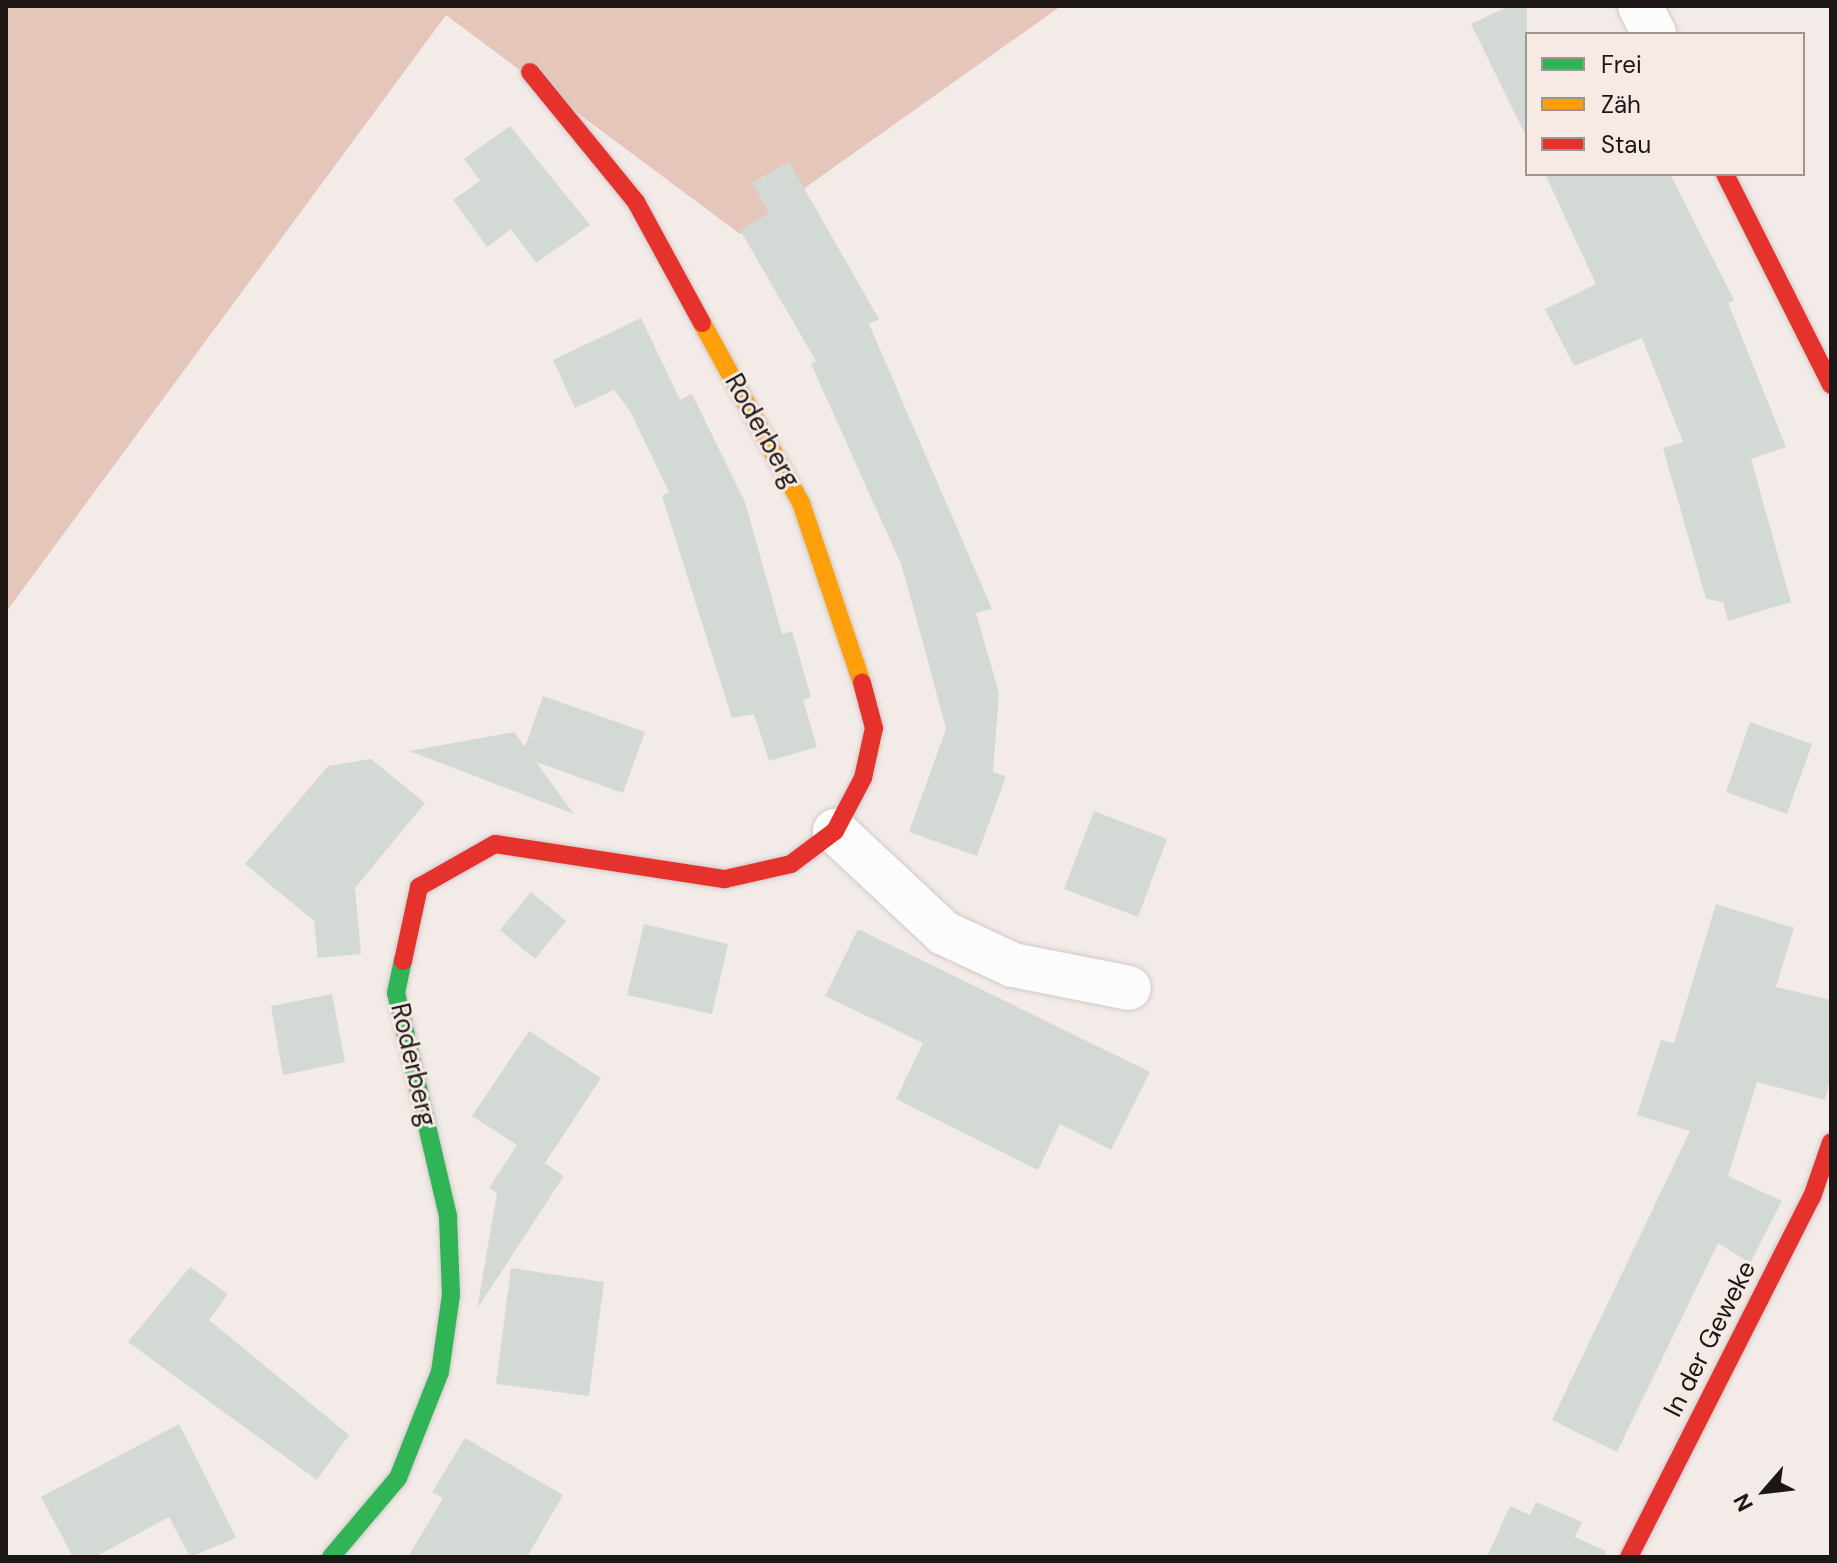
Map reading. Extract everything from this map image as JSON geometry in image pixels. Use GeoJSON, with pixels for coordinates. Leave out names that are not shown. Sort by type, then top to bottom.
{"type":"FeatureCollection","features":[{"type":"Feature","properties":{"kind":"street"},"geometry":{"type":"LineString","coordinates":[[1640,6],[1653,32]]}},
{"type":"Feature","properties":{"kind":"street","name":"Roderberg"},"geometry":{"type":"LineString","coordinates":[[331,1557],[398,1478],[440,1372],[451,1295],[448,1216],[396,993],[419,887],[495,844],[725,879],[791,864],[835,831],[863,778],[874,728],[844,615],[801,503],[636,202],[530,72]]}},
{"type":"Feature","properties":{"kind":"street"},"geometry":{"type":"LineString","coordinates":[[1726,176],[1831,385]]}},
{"type":"Feature","properties":{"kind":"street"},"geometry":{"type":"LineString","coordinates":[[835,831],[944,933],[1013,965],[1129,988]]}},
{"type":"Feature","properties":{"kind":"street","name":"In der Geweke"},"geometry":{"type":"LineString","coordinates":[[1629,1557],[1812,1197],[1831,1142]]}},
{"type":"Feature","properties":{"kind":"shaded area"},"geometry":{"type":"Polygon","coordinates":[[[6,6],[1061,6],[740,234],[446,15],[6,612],[6,6]]]}},
{"type":"Feature","properties":{"kind":"building"},"geometry":{"type":"Polygon","coordinates":[[[1509,6],[1527,6],[1525,134],[1471,24],[1509,6]]]}},
{"type":"Feature","properties":{"kind":"building"},"geometry":{"type":"Polygon","coordinates":[[[510,126],[590,225],[536,263],[511,229],[487,247],[453,200],[480,181],[464,159],[510,126]]]}},
{"type":"Feature","properties":{"kind":"building"},"geometry":{"type":"Polygon","coordinates":[[[789,162],[879,319],[869,324],[992,609],[976,613],[999,693],[993,772],[1006,776],[977,856],[909,832],[946,729],[916,617],[901,564],[811,364],[816,361],[740,230],[770,213],[752,183],[789,162]]]}},
{"type":"Feature","properties":{"kind":"building"},"geometry":{"type":"Polygon","coordinates":[[[1546,176],[1671,176],[1734,300],[1728,303],[1786,447],[1751,459],[1791,602],[1728,621],[1723,602],[1706,599],[1663,448],[1683,442],[1642,338],[1574,366],[1545,309],[1596,284],[1546,176]]]}},
{"type":"Feature","properties":{"kind":"building"},"geometry":{"type":"Polygon","coordinates":[[[641,318],[680,400],[692,394],[745,502],[782,634],[792,631],[811,697],[803,700],[817,747],[769,761],[754,714],[732,718],[662,496],[669,492],[630,411],[614,390],[575,408],[553,360],[641,318]]]}},
{"type":"Feature","properties":{"kind":"building"},"geometry":{"type":"Polygon","coordinates":[[[543,696],[645,732],[623,793],[536,762],[574,814],[409,751],[514,732],[525,747],[543,696]]]}},
{"type":"Feature","properties":{"kind":"building"},"geometry":{"type":"Polygon","coordinates":[[[1750,722],[1812,744],[1787,814],[1726,792],[1750,722]]]}},
{"type":"Feature","properties":{"kind":"building"},"geometry":{"type":"Polygon","coordinates":[[[371,759],[425,803],[355,888],[361,954],[318,958],[314,921],[245,864],[328,766],[371,759]]]}},
{"type":"Feature","properties":{"kind":"building"},"geometry":{"type":"Polygon","coordinates":[[[1094,811],[1167,839],[1138,917],[1064,889],[1094,811]]]}},
{"type":"Feature","properties":{"kind":"building"},"geometry":{"type":"Polygon","coordinates":[[[531,892],[566,921],[535,959],[500,930],[531,892]]]}},
{"type":"Feature","properties":{"kind":"building"},"geometry":{"type":"Polygon","coordinates":[[[1716,904],[1794,928],[1776,987],[1831,1000],[1831,1074],[1825,1100],[1757,1082],[1728,1176],[1782,1201],[1750,1263],[1718,1243],[1617,1452],[1552,1420],[1690,1131],[1637,1115],[1661,1040],[1674,1043],[1716,904]]]}},
{"type":"Feature","properties":{"kind":"building"},"geometry":{"type":"Polygon","coordinates":[[[644,924],[728,944],[712,1014],[627,995],[644,924]]]}},
{"type":"Feature","properties":{"kind":"building"},"geometry":{"type":"Polygon","coordinates":[[[858,929],[1150,1072],[1111,1150],[1060,1124],[1038,1170],[896,1099],[923,1043],[825,996],[858,929]]]}},
{"type":"Feature","properties":{"kind":"building"},"geometry":{"type":"Polygon","coordinates":[[[332,994],[345,1062],[283,1075],[271,1006],[332,994]]]}},
{"type":"Feature","properties":{"kind":"building"},"geometry":{"type":"Polygon","coordinates":[[[529,1031],[601,1078],[545,1163],[472,1116],[529,1031]]]}},
{"type":"Feature","properties":{"kind":"building"},"geometry":{"type":"Polygon","coordinates":[[[517,1145],[564,1176],[477,1309],[497,1193],[489,1188],[517,1145]]]}},
{"type":"Feature","properties":{"kind":"building"},"geometry":{"type":"Polygon","coordinates":[[[190,1267],[228,1294],[209,1320],[349,1435],[317,1480],[128,1342],[190,1267]]]}},
{"type":"Feature","properties":{"kind":"building"},"geometry":{"type":"Polygon","coordinates":[[[511,1268],[604,1282],[589,1396],[496,1384],[511,1268]]]}},
{"type":"Feature","properties":{"kind":"building"},"geometry":{"type":"Polygon","coordinates":[[[179,1424],[236,1538],[190,1557],[169,1517],[95,1557],[73,1557],[41,1497],[179,1424]]]}},
{"type":"Feature","properties":{"kind":"building"},"geometry":{"type":"Polygon","coordinates":[[[465,1438],[563,1495],[527,1557],[408,1557],[443,1498],[432,1492],[465,1438]]]}},
{"type":"Feature","properties":{"kind":"building"},"geometry":{"type":"Polygon","coordinates":[[[1536,1502],[1582,1522],[1575,1537],[1606,1551],[1604,1557],[1487,1557],[1510,1506],[1530,1515],[1536,1502]]]}},
{"type":"Feature","properties":{"kind":"traffic: fast"},"geometry":{"type":"LineString","coordinates":[[331,1557],[398,1478],[440,1372],[451,1295],[448,1216],[396,993],[403,961]]}},
{"type":"Feature","properties":{"kind":"traffic: slow"},"geometry":{"type":"LineString","coordinates":[[702,323],[801,503],[862,683]]}},
{"type":"Feature","properties":{"kind":"traffic: jam"},"geometry":{"type":"LineString","coordinates":[[530,72],[636,202],[702,323]]}},
{"type":"Feature","properties":{"kind":"traffic: jam"},"geometry":{"type":"LineString","coordinates":[[1726,176],[1831,385]]}},
{"type":"Feature","properties":{"kind":"traffic: jam"},"geometry":{"type":"LineString","coordinates":[[403,961],[419,887],[495,844],[725,879],[791,864],[835,831],[863,778],[874,728],[862,683]]}},
{"type":"Feature","properties":{"kind":"traffic: jam"},"geometry":{"type":"LineString","coordinates":[[1629,1557],[1812,1197],[1831,1142]]}}]}
